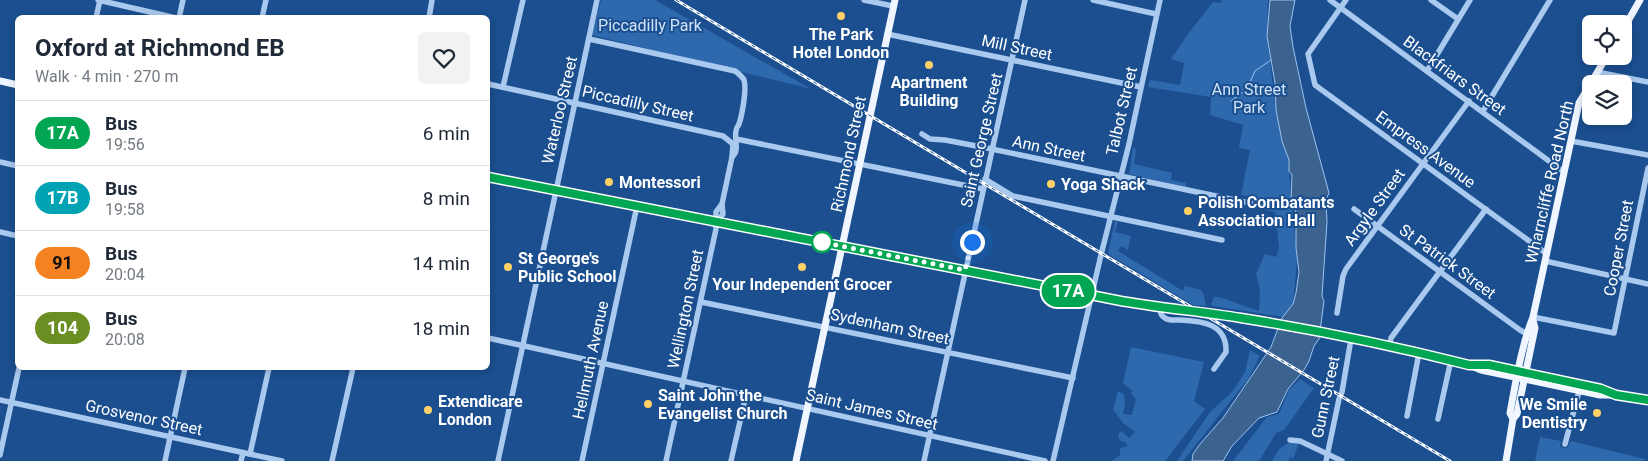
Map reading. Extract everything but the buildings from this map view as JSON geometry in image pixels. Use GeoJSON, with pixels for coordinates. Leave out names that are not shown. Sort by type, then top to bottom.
{"type":"FeatureCollection","features":[{"type":"Feature","properties":{"kind":"main road"},"geometry":{"type":"LineString","coordinates":[[1631,15],[1640,0]]}},
{"type":"Feature","properties":{"kind":"main road","name":"Richmond Street"},"geometry":{"type":"LineString","coordinates":[[796,461],[894,3]]}},
{"type":"Feature","properties":{"kind":"main road","name":"Wharncliffe Road North"},"geometry":{"type":"LineString","coordinates":[[1506,461],[1513,419],[1517,414],[1527,334],[1533,318],[1578,103],[1601,65]]}},
{"type":"Feature","properties":{"kind":"main road"},"geometry":{"type":"LineString","coordinates":[[0,81],[15,84]]}},
{"type":"Feature","properties":{"kind":"main road"},"geometry":{"type":"LineString","coordinates":[[490,177],[1092,296],[1160,308],[1242,318],[1333,335],[1451,360],[1481,370],[1521,375],[1580,388],[1601,389],[1616,395],[1648,400]]}},
{"type":"Feature","properties":{"kind":"main road","name":"Wharncliffe Road North"},"geometry":{"type":"LineString","coordinates":[[1521,375],[1535,328],[1533,318]]}},
{"type":"Feature","properties":{"kind":"street"},"geometry":{"type":"LineString","coordinates":[[96,15],[99,0],[165,15]]}},
{"type":"Feature","properties":{"kind":"street"},"geometry":{"type":"LineString","coordinates":[[179,15],[183,0]]}},
{"type":"Feature","properties":{"kind":"street"},"geometry":{"type":"LineString","coordinates":[[263,15],[266,0]]}},
{"type":"Feature","properties":{"kind":"street"},"geometry":{"type":"LineString","coordinates":[[429,15],[432,0]]}},
{"type":"Feature","properties":{"kind":"street"},"geometry":{"type":"LineString","coordinates":[[503,86],[523,0]]}},
{"type":"Feature","properties":{"kind":"street","name":"Waterloo Street"},"geometry":{"type":"LineString","coordinates":[[498,461],[597,0]]}},
{"type":"Feature","properties":{"kind":"street"},"geometry":{"type":"LineString","coordinates":[[864,0],[894,3]]}},
{"type":"Feature","properties":{"kind":"street","name":"Saint George Street"},"geometry":{"type":"LineString","coordinates":[[924,461],[1025,0]]}},
{"type":"Feature","properties":{"kind":"street"},"geometry":{"type":"LineString","coordinates":[[1093,0],[1156,14]]}},
{"type":"Feature","properties":{"kind":"street","name":"Talbot Street"},"geometry":{"type":"LineString","coordinates":[[1053,461],[1129,144],[1160,0]]}},
{"type":"Feature","properties":{"kind":"street","name":"Blackfriars Street"},"geometry":{"type":"LineString","coordinates":[[1330,0],[1564,172]]}},
{"type":"Feature","properties":{"kind":"street"},"geometry":{"type":"LineString","coordinates":[[1340,9],[1346,0]]}},
{"type":"Feature","properties":{"kind":"street"},"geometry":{"type":"LineString","coordinates":[[1431,0],[1458,19]]}},
{"type":"Feature","properties":{"kind":"street"},"geometry":{"type":"LineString","coordinates":[[1427,71],[1470,0]]}},
{"type":"Feature","properties":{"kind":"street"},"geometry":{"type":"LineString","coordinates":[[1483,111],[1550,0]]}},
{"type":"Feature","properties":{"kind":"street","name":"Empress Avenue"},"geometry":{"type":"LineString","coordinates":[[1340,9],[1308,54],[1316,85],[1320,89],[1486,209],[1546,258],[1626,280],[1648,284]]}},
{"type":"Feature","properties":{"kind":"street","name":"Mill Street"},"geometry":{"type":"LineString","coordinates":[[887,34],[1141,87]]}},
{"type":"Feature","properties":{"kind":"street","name":"Wellington Street"},"geometry":{"type":"LineString","coordinates":[[589,39],[735,71],[743,79],[743,104],[736,137],[737,146],[732,158],[722,204],[716,212],[717,222],[701,302],[666,461]]}},
{"type":"Feature","properties":{"kind":"street"},"geometry":{"type":"LineString","coordinates":[[1597,72],[1648,82]]}},
{"type":"Feature","properties":{"kind":"street","name":"Piccadilly Street"},"geometry":{"type":"LineString","coordinates":[[490,84],[723,136],[736,137],[846,162],[860,163],[983,189]]}},
{"type":"Feature","properties":{"kind":"street","name":"Argyle Street"},"geometry":{"type":"LineString","coordinates":[[1337,313],[1343,276],[1422,163],[1469,101]]}},
{"type":"Feature","properties":{"kind":"street","name":"Ann Street"},"geometry":{"type":"LineString","coordinates":[[922,134],[930,139],[992,149],[1259,205]]}},
{"type":"Feature","properties":{"kind":"street","name":"Piccadilly Street"},"geometry":{"type":"LineString","coordinates":[[723,136],[736,137]]}},
{"type":"Feature","properties":{"kind":"street"},"geometry":{"type":"LineString","coordinates":[[1570,141],[1648,155]]}},
{"type":"Feature","properties":{"kind":"street"},"geometry":{"type":"LineString","coordinates":[[0,162],[15,165]]}},
{"type":"Feature","properties":{"kind":"street","name":"Piccadilly Street"},"geometry":{"type":"LineString","coordinates":[[846,162],[854,166],[858,172]]}},
{"type":"Feature","properties":{"kind":"street","name":"Cooper Street"},"geometry":{"type":"LineString","coordinates":[[1533,318],[1614,333],[1648,168]]}},
{"type":"Feature","properties":{"kind":"street"},"geometry":{"type":"LineString","coordinates":[[985,179],[1013,196],[1222,240]]}},
{"type":"Feature","properties":{"kind":"street","name":"Hellmuth Avenue"},"geometry":{"type":"LineString","coordinates":[[582,461],[636,206]]}},
{"type":"Feature","properties":{"kind":"street","name":"St Patrick Street"},"geometry":{"type":"LineString","coordinates":[[1354,209],[1527,334]]}},
{"type":"Feature","properties":{"kind":"street"},"geometry":{"type":"LineString","coordinates":[[1389,347],[1391,338],[1486,209]]}},
{"type":"Feature","properties":{"kind":"street"},"geometry":{"type":"LineString","coordinates":[[0,232],[15,235]]}},
{"type":"Feature","properties":{"kind":"street","name":"Sydenham Street"},"geometry":{"type":"LineString","coordinates":[[701,302],[1073,378]]}},
{"type":"Feature","properties":{"kind":"street"},"geometry":{"type":"LineString","coordinates":[[1160,308],[1162,316],[1167,320],[1186,320],[1213,326],[1218,329],[1224,341],[1226,352],[1214,369]]}},
{"type":"Feature","properties":{"kind":"street","name":"Saint James Street"},"geometry":{"type":"LineString","coordinates":[[490,338],[1045,461]]}},
{"type":"Feature","properties":{"kind":"street","name":"Gunn Street"},"geometry":{"type":"LineString","coordinates":[[1327,458],[1342,392],[1351,339]]}},
{"type":"Feature","properties":{"kind":"street"},"geometry":{"type":"LineString","coordinates":[[1407,416],[1419,353]]}},
{"type":"Feature","properties":{"kind":"street"},"geometry":{"type":"LineString","coordinates":[[1438,419],[1451,360]]}},
{"type":"Feature","properties":{"kind":"street"},"geometry":{"type":"LineString","coordinates":[[0,455],[19,370]]}},
{"type":"Feature","properties":{"kind":"street"},"geometry":{"type":"LineString","coordinates":[[165,461],[185,370]]}},
{"type":"Feature","properties":{"kind":"street"},"geometry":{"type":"LineString","coordinates":[[250,454],[269,370]]}},
{"type":"Feature","properties":{"kind":"street"},"geometry":{"type":"LineString","coordinates":[[332,461],[353,370]]}},
{"type":"Feature","properties":{"kind":"street"},"geometry":{"type":"LineString","coordinates":[[1565,444],[1580,388]]}},
{"type":"Feature","properties":{"kind":"street"},"geometry":{"type":"LineString","coordinates":[[731,461],[746,395]]}},
{"type":"Feature","properties":{"kind":"street","name":"Grosvenor Street"},"geometry":{"type":"LineString","coordinates":[[0,400],[282,461]]}},
{"type":"Feature","properties":{"kind":"street"},"geometry":{"type":"LineString","coordinates":[[1290,440],[1300,441],[1327,458],[1342,461]]}},
{"type":"Feature","properties":{"kind":"street"},"geometry":{"type":"LineString","coordinates":[[241,461],[243,453]]}},
{"type":"Feature","properties":{"kind":"green space","name":"Piccadilly Park"},"geometry":{"type":"Polygon","coordinates":[[[601,0],[655,0],[811,89],[592,35],[601,0]]]}},
{"type":"Feature","properties":{"kind":"green space","name":"Ann Street Park"},"geometry":{"type":"Polygon","coordinates":[[[1222,0],[1268,0],[1267,31],[1269,53],[1276,111],[1288,160],[1297,260],[1293,304],[1284,317],[1213,306],[1211,304],[1214,297],[1219,297],[1259,311],[1260,291],[1256,274],[1265,254],[1276,257],[1279,248],[1275,212],[1265,210],[1266,200],[1241,195],[1250,150],[1239,148],[1243,125],[1210,115],[1211,97],[1148,87],[1150,80],[1180,85],[1184,63],[1171,59],[1213,2],[1221,3],[1222,0]]]}},
{"type":"Feature","properties":{"kind":"green space"},"geometry":{"type":"Polygon","coordinates":[[[1133,148],[1136,149],[1134,164],[1172,173],[1171,180],[1186,183],[1186,187],[1129,174],[1133,148]]]}},
{"type":"Feature","properties":{"kind":"green space"},"geometry":{"type":"Polygon","coordinates":[[[1115,220],[1118,222],[1115,232],[1131,236],[1128,250],[1121,246],[1118,251],[1183,291],[1185,286],[1201,290],[1206,306],[1193,305],[1108,254],[1115,220]]]}},
{"type":"Feature","properties":{"kind":"green space"},"geometry":{"type":"Polygon","coordinates":[[[1131,347],[1204,362],[1194,401],[1205,409],[1165,461],[1111,461],[1120,455],[1120,448],[1128,446],[1125,442],[1120,441],[1118,435],[1121,431],[1129,438],[1135,432],[1124,424],[1113,410],[1118,391],[1124,394],[1125,405],[1123,414],[1132,415],[1136,399],[1131,393],[1133,391],[1123,383],[1131,347]]]}},
{"type":"Feature","properties":{"kind":"green space"},"geometry":{"type":"Polygon","coordinates":[[[1250,350],[1260,356],[1248,379],[1183,461],[1177,461],[1210,412],[1233,391],[1245,372],[1250,350]]]}},
{"type":"Feature","properties":{"kind":"green space"},"geometry":{"type":"Polygon","coordinates":[[[1300,379],[1314,388],[1284,430],[1276,433],[1259,461],[1233,461],[1267,417],[1279,414],[1289,390],[1300,379]]]}},
{"type":"Feature","properties":{"kind":"green space"},"geometry":{"type":"Polygon","coordinates":[[[1540,437],[1561,441],[1560,447],[1567,448],[1571,441],[1645,459],[1644,461],[1535,461],[1540,437]]]}},
{"type":"Feature","properties":{"kind":"green space"},"geometry":{"type":"Polygon","coordinates":[[[1290,442],[1299,443],[1293,459],[1290,457],[1289,461],[1272,461],[1280,448],[1290,442]]]}},
{"type":"Feature","properties":{"kind":"shaded area"},"geometry":{"type":"Polygon","coordinates":[[[1270,0],[1295,0],[1290,26],[1293,47],[1306,108],[1329,193],[1326,200],[1327,222],[1322,296],[1324,301],[1319,339],[1304,370],[1288,389],[1277,412],[1259,418],[1232,446],[1223,461],[1192,461],[1193,454],[1223,418],[1271,347],[1282,318],[1293,304],[1296,293],[1299,272],[1296,248],[1296,212],[1291,201],[1292,175],[1289,171],[1289,160],[1282,141],[1276,110],[1275,83],[1267,36],[1270,0]]]}},
{"type":"Feature","properties":{"kind":"waterway"},"geometry":{"type":"LineString","coordinates":[[1231,101],[1247,89],[1255,71],[1271,60]]}},
{"type":"Feature","properties":{"kind":"railway"},"geometry":{"type":"LineString","coordinates":[[676,0],[1450,461]]}},
{"type":"Feature","properties":{"kind":"bus line","name":"17A"},"geometry":{"type":"LineString","coordinates":[[490,177],[1116,300],[1160,308],[1242,318],[1333,335],[1469,365],[1483,364],[1553,378],[1601,389],[1616,395],[1648,400]]}},
{"type":"Feature","properties":{"kind":"place","name":"The Park Hotel London"},"geometry":{"type":"Point","coordinates":[841,16]}},
{"type":"Feature","properties":{"kind":"place","name":"Apartment Building"},"geometry":{"type":"Point","coordinates":[929,65]}},
{"type":"Feature","properties":{"kind":"place","name":"Montessori"},"geometry":{"type":"Point","coordinates":[609,182]}},
{"type":"Feature","properties":{"kind":"place","name":"Yoga Shack"},"geometry":{"type":"Point","coordinates":[1051,184]}},
{"type":"Feature","properties":{"kind":"place","name":"Polish Combatants Association Hall"},"geometry":{"type":"Point","coordinates":[1188,211]}},
{"type":"Feature","properties":{"kind":"place","name":"St George's Public School"},"geometry":{"type":"Point","coordinates":[508,267]}},
{"type":"Feature","properties":{"kind":"place","name":"Your Independent Grocer"},"geometry":{"type":"Point","coordinates":[802,267]}},
{"type":"Feature","properties":{"kind":"place","name":"Saint John the Evangelist Church"},"geometry":{"type":"Point","coordinates":[648,404]}},
{"type":"Feature","properties":{"kind":"place","name":"Extendicare London"},"geometry":{"type":"Point","coordinates":[428,410]}},
{"type":"Feature","properties":{"kind":"place","name":"We Smile Dentistry"},"geometry":{"type":"Point","coordinates":[1597,413]}},
{"type":"Feature","properties":{"kind":"route"},"geometry":{"type":"LineString","coordinates":[[822,242],[820,242],[965,270],[972,242]]}}]}
